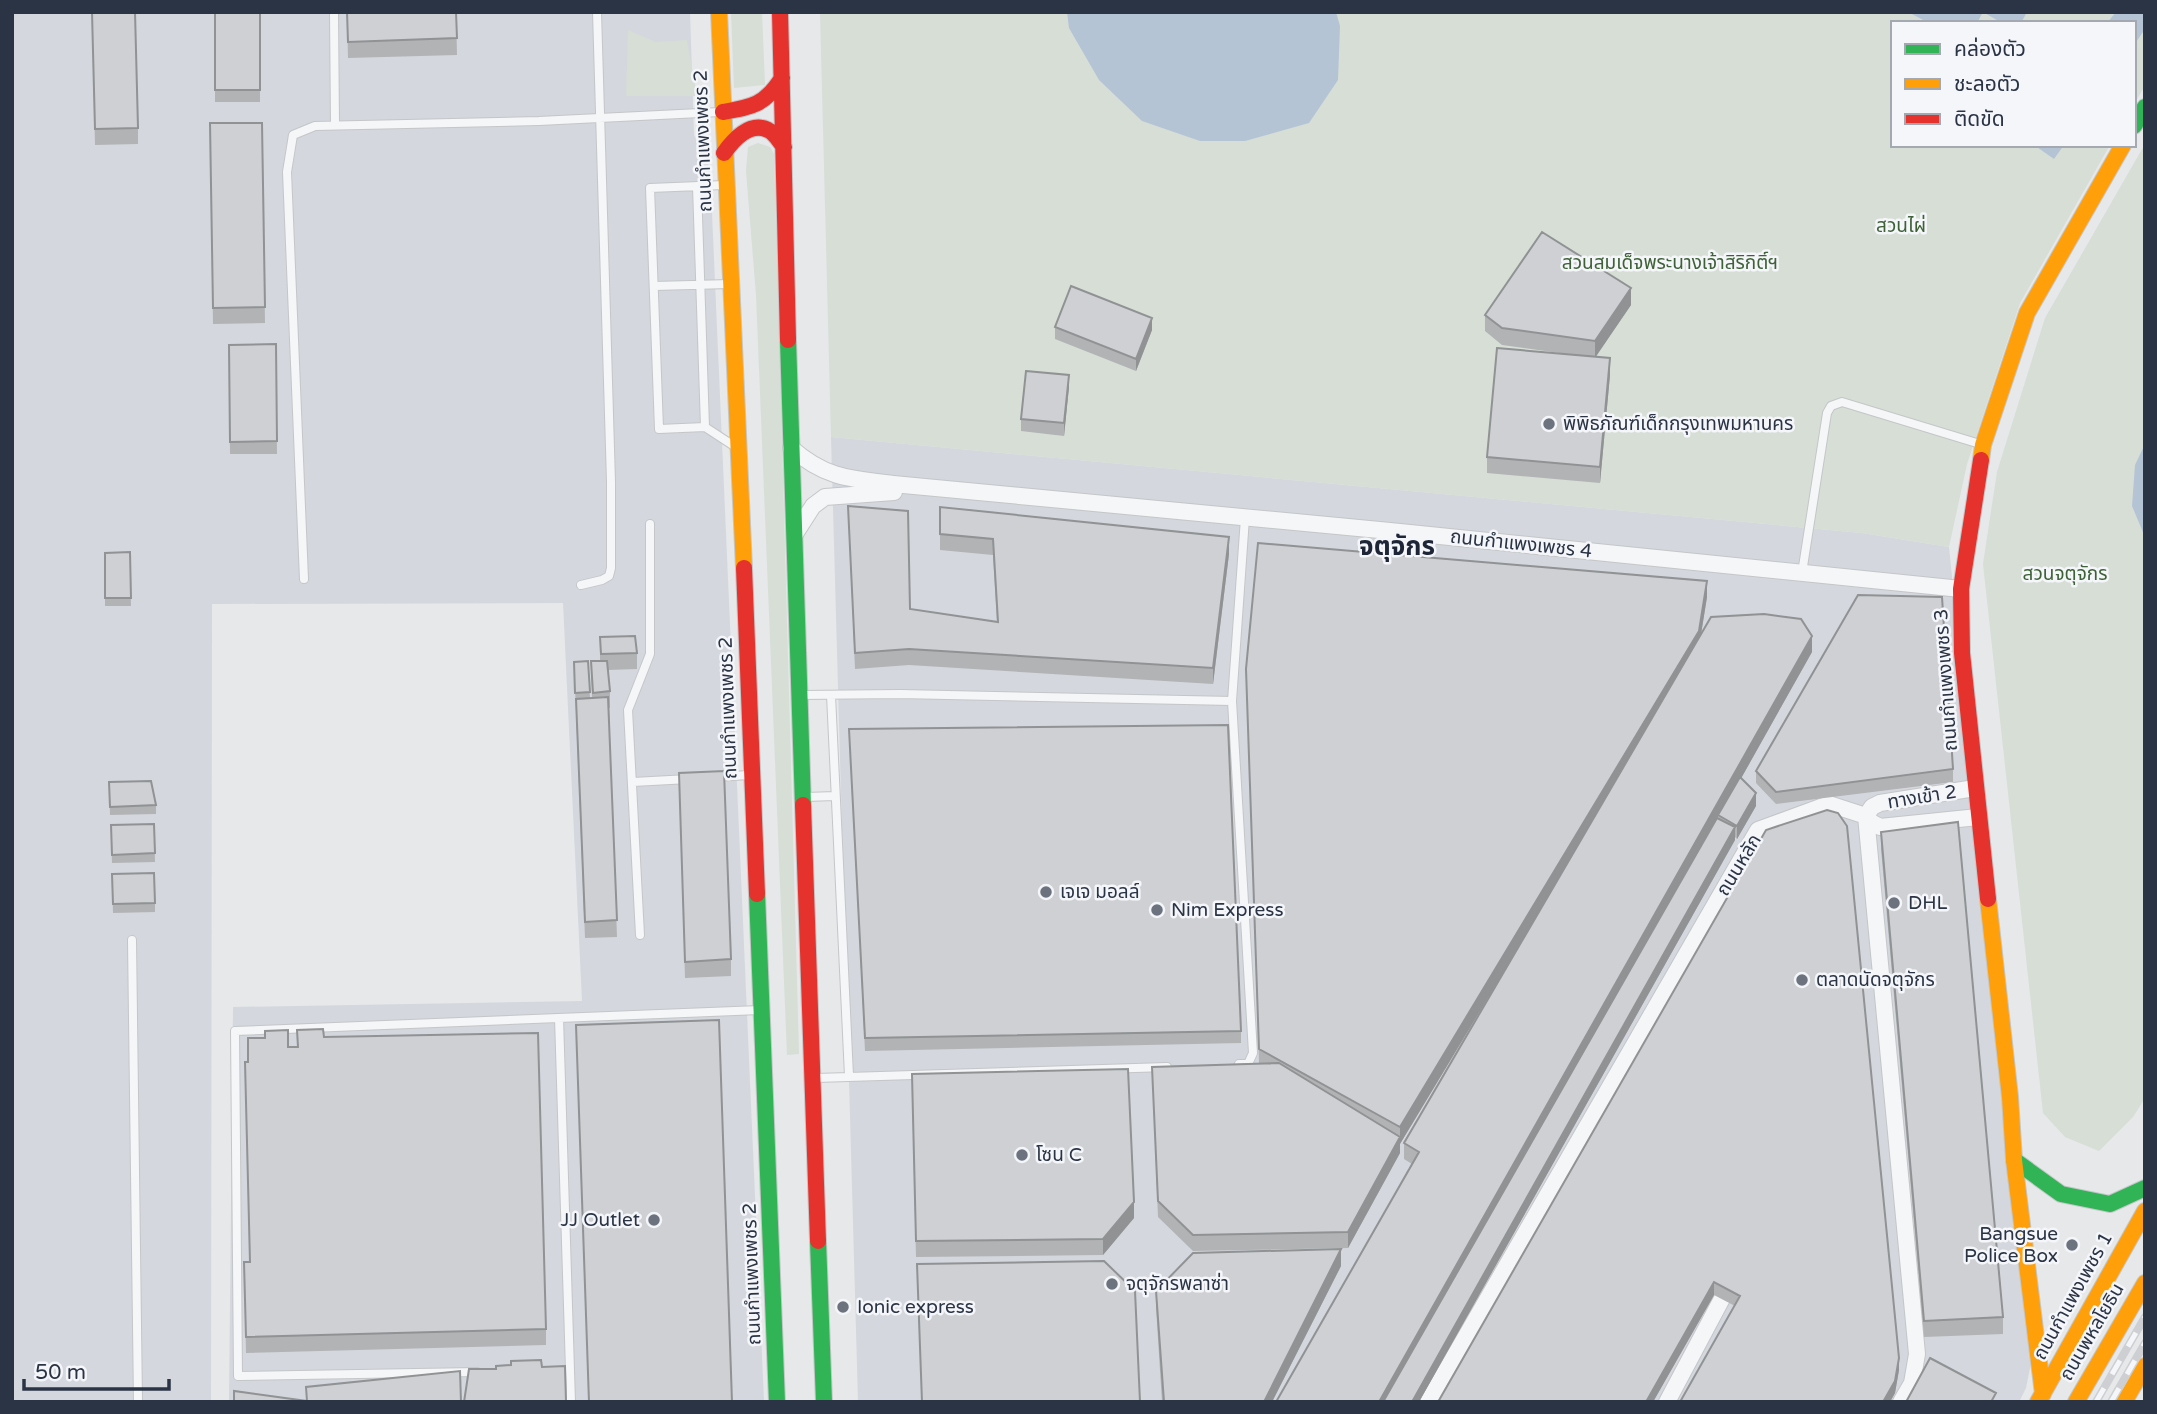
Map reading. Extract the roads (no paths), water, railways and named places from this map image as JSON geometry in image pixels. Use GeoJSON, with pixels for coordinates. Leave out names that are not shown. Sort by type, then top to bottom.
{"type":"FeatureCollection","features":[{"type":"Feature","properties":{"kind":"main road","name":"ถนนกำแพงเพชร 2"},"geometry":{"type":"LineString","coordinates":[[719,12],[740,449],[777,1402]]}},
{"type":"Feature","properties":{"kind":"main road"},"geometry":{"type":"LineString","coordinates":[[780,12],[793,538],[824,1402]]}},
{"type":"Feature","properties":{"kind":"main road"},"geometry":{"type":"LineString","coordinates":[[723,112],[763,103],[773,94],[782,78]]}},
{"type":"Feature","properties":{"kind":"main road"},"geometry":{"type":"LineString","coordinates":[[2136,123],[2145,107]]}},
{"type":"Feature","properties":{"kind":"main road"},"geometry":{"type":"LineString","coordinates":[[724,153],[742,132],[758,128],[770,131],[784,147]]}},
{"type":"Feature","properties":{"kind":"main road","name":"ถนนกำแพงเพชร 3"},"geometry":{"type":"LineString","coordinates":[[2041,1398],[1975,788],[1962,653],[1961,589],[1983,445],[2027,313],[2122,147]]}},
{"type":"Feature","properties":{"kind":"main road"},"geometry":{"type":"LineString","coordinates":[[2014,1160],[2061,1194],[2110,1204],[2145,1188]]}},
{"type":"Feature","properties":{"kind":"main road","name":"ถนนกำแพงเพชร 1"},"geometry":{"type":"LineString","coordinates":[[2041,1398],[2145,1211]]}},
{"type":"Feature","properties":{"kind":"main road","name":"ถนนพหลโยธิน"},"geometry":{"type":"LineString","coordinates":[[2076,1402],[2145,1283]]}},
{"type":"Feature","properties":{"kind":"main road"},"geometry":{"type":"LineString","coordinates":[[2124,1402],[2142,1376]]}},
{"type":"Feature","properties":{"kind":"street","name":"ถนนกำแพงเพชร 4"},"geometry":{"type":"LineString","coordinates":[[791,447],[808,463],[839,477],[956,491],[1961,589]]}},
{"type":"Feature","properties":{"kind":"street","name":"ถนนกำแพงเพชร 4"},"geometry":{"type":"LineString","coordinates":[[793,538],[813,506],[825,497],[956,491]]}},
{"type":"Feature","properties":{"kind":"street","name":"ทางเข้า 2"},"geometry":{"type":"LineString","coordinates":[[1975,788],[1880,803],[1872,807],[1866,816],[1880,827],[1979,817]]}},
{"type":"Feature","properties":{"kind":"street","name":"ถนนหลัก"},"geometry":{"type":"LineString","coordinates":[[1428,1402],[1758,830],[1829,804],[1866,816]]}},
{"type":"Feature","properties":{"kind":"street"},"geometry":{"type":"LineString","coordinates":[[1866,816],[1917,1354],[1912,1384],[1901,1402]]}},
{"type":"Feature","properties":{"kind":"street"},"geometry":{"type":"LineString","coordinates":[[1667,1402],[1725,1293]]}},
{"type":"Feature","properties":{"kind":"lane"},"geometry":{"type":"LineString","coordinates":[[334,12],[335,125]]}},
{"type":"Feature","properties":{"kind":"lane"},"geometry":{"type":"LineString","coordinates":[[582,584],[602,580],[609,576],[611,568],[611,482],[597,12]]}},
{"type":"Feature","properties":{"kind":"lane"},"geometry":{"type":"LineString","coordinates":[[304,579],[287,172],[293,135],[315,126],[723,112]]}},
{"type":"Feature","properties":{"kind":"lane"},"geometry":{"type":"LineString","coordinates":[[726,185],[650,188],[659,429],[705,427],[740,449]]}},
{"type":"Feature","properties":{"kind":"lane"},"geometry":{"type":"LineString","coordinates":[[697,186],[705,427]]}},
{"type":"Feature","properties":{"kind":"lane"},"geometry":{"type":"LineString","coordinates":[[654,286],[730,284]]}},
{"type":"Feature","properties":{"kind":"lane"},"geometry":{"type":"LineString","coordinates":[[1802,573],[1827,413],[1836,402],[1983,445]]}},
{"type":"Feature","properties":{"kind":"lane"},"geometry":{"type":"LineString","coordinates":[[1234,1065],[1248,1064],[1253,1053],[1232,701],[1245,518]]}},
{"type":"Feature","properties":{"kind":"lane"},"geometry":{"type":"LineString","coordinates":[[640,935],[628,710],[650,654],[650,524]]}},
{"type":"Feature","properties":{"kind":"lane"},"geometry":{"type":"LineString","coordinates":[[799,695],[1232,701]]}},
{"type":"Feature","properties":{"kind":"lane"},"geometry":{"type":"LineString","coordinates":[[831,695],[849,1076]]}},
{"type":"Feature","properties":{"kind":"lane"},"geometry":{"type":"LineString","coordinates":[[712,777],[751,775]]}},
{"type":"Feature","properties":{"kind":"lane"},"geometry":{"type":"LineString","coordinates":[[633,782],[699,778]]}},
{"type":"Feature","properties":{"kind":"lane"},"geometry":{"type":"LineString","coordinates":[[803,798],[835,796]]}},
{"type":"Feature","properties":{"kind":"lane"},"geometry":{"type":"LineString","coordinates":[[132,940],[138,1402]]}},
{"type":"Feature","properties":{"kind":"lane"},"geometry":{"type":"LineString","coordinates":[[486,1371],[238,1376],[235,1031],[763,1010]]}},
{"type":"Feature","properties":{"kind":"lane"},"geometry":{"type":"LineString","coordinates":[[559,1018],[571,1402]]}},
{"type":"Feature","properties":{"kind":"lane"},"geometry":{"type":"LineString","coordinates":[[813,1078],[1179,1066]]}},
{"type":"Feature","properties":{"kind":"lane"},"geometry":{"type":"LineString","coordinates":[[555,1370],[569,1370]]}},
{"type":"Feature","properties":{"kind":"water"},"geometry":{"type":"Polygon","coordinates":[[[1067,12],[1336,12],[1340,26],[1338,80],[1309,123],[1245,141],[1200,141],[1142,121],[1099,80],[1069,28],[1067,12]]]}},
{"type":"Feature","properties":{"kind":"water"},"geometry":{"type":"Polygon","coordinates":[[[1908,12],[1983,12],[1978,21],[1925,21],[1908,12]]]}},
{"type":"Feature","properties":{"kind":"water"},"geometry":{"type":"Polygon","coordinates":[[[1983,12],[2027,12],[2022,21],[1999,21],[1983,12]]]}},
{"type":"Feature","properties":{"kind":"water"},"geometry":{"type":"Polygon","coordinates":[[[2116,12],[2145,12],[2145,29],[2136,42],[2136,21],[2109,21],[2116,12]]]}},
{"type":"Feature","properties":{"kind":"water"},"geometry":{"type":"Polygon","coordinates":[[[2037,147],[2063,147],[2054,159],[2037,147]]]}},
{"type":"Feature","properties":{"kind":"water"},"geometry":{"type":"Polygon","coordinates":[[[2145,444],[2145,537],[2132,506],[2135,465],[2145,444]]]}},
{"type":"Feature","properties":{"kind":"railway"},"geometry":{"type":"LineString","coordinates":[[2096,1402],[2145,1317]]}},
{"type":"Feature","properties":{"kind":"railway"},"geometry":{"type":"LineString","coordinates":[[2111,1402],[2145,1343]]}},
{"type":"Feature","properties":{"kind":"place","name":"พิพิธภัณฑ์เด็กกรุงเทพมหานคร"},"geometry":{"type":"Point","coordinates":[1549,424]}},
{"type":"Feature","properties":{"kind":"place","name":"เจเจ มอลล์"},"geometry":{"type":"Point","coordinates":[1046,892]}},
{"type":"Feature","properties":{"kind":"place","name":"DHL"},"geometry":{"type":"Point","coordinates":[1894,903]}},
{"type":"Feature","properties":{"kind":"place","name":"Nim Express"},"geometry":{"type":"Point","coordinates":[1157,910]}},
{"type":"Feature","properties":{"kind":"place","name":"ตลาดนัดจตุจักร"},"geometry":{"type":"Point","coordinates":[1802,980]}},
{"type":"Feature","properties":{"kind":"place","name":"โซน C"},"geometry":{"type":"Point","coordinates":[1022,1155]}},
{"type":"Feature","properties":{"kind":"place","name":"JJ Outlet"},"geometry":{"type":"Point","coordinates":[654,1220]}},
{"type":"Feature","properties":{"kind":"place","name":"Bangsue Police Box"},"geometry":{"type":"Point","coordinates":[2072,1245]}},
{"type":"Feature","properties":{"kind":"place","name":"จตุจักรพลาซ่า"},"geometry":{"type":"Point","coordinates":[1112,1284]}},
{"type":"Feature","properties":{"kind":"place","name":"Ionic express"},"geometry":{"type":"Point","coordinates":[843,1307]}},
{"type":"Feature","properties":{"kind":"district","name":"จตุจักร"},"geometry":{"type":"Point","coordinates":[1397,546]}},
{"type":"Feature","properties":{"kind":"park label","name":"สวนไผ่"},"geometry":{"type":"Point","coordinates":[1901,226]}},
{"type":"Feature","properties":{"kind":"park label","name":"สวนสมเด็จพระนางเจ้าสิริกิติ์ฯ"},"geometry":{"type":"Point","coordinates":[1670,263]}},
{"type":"Feature","properties":{"kind":"park label","name":"สวนจตุจักร"},"geometry":{"type":"Point","coordinates":[2065,574]}}]}
